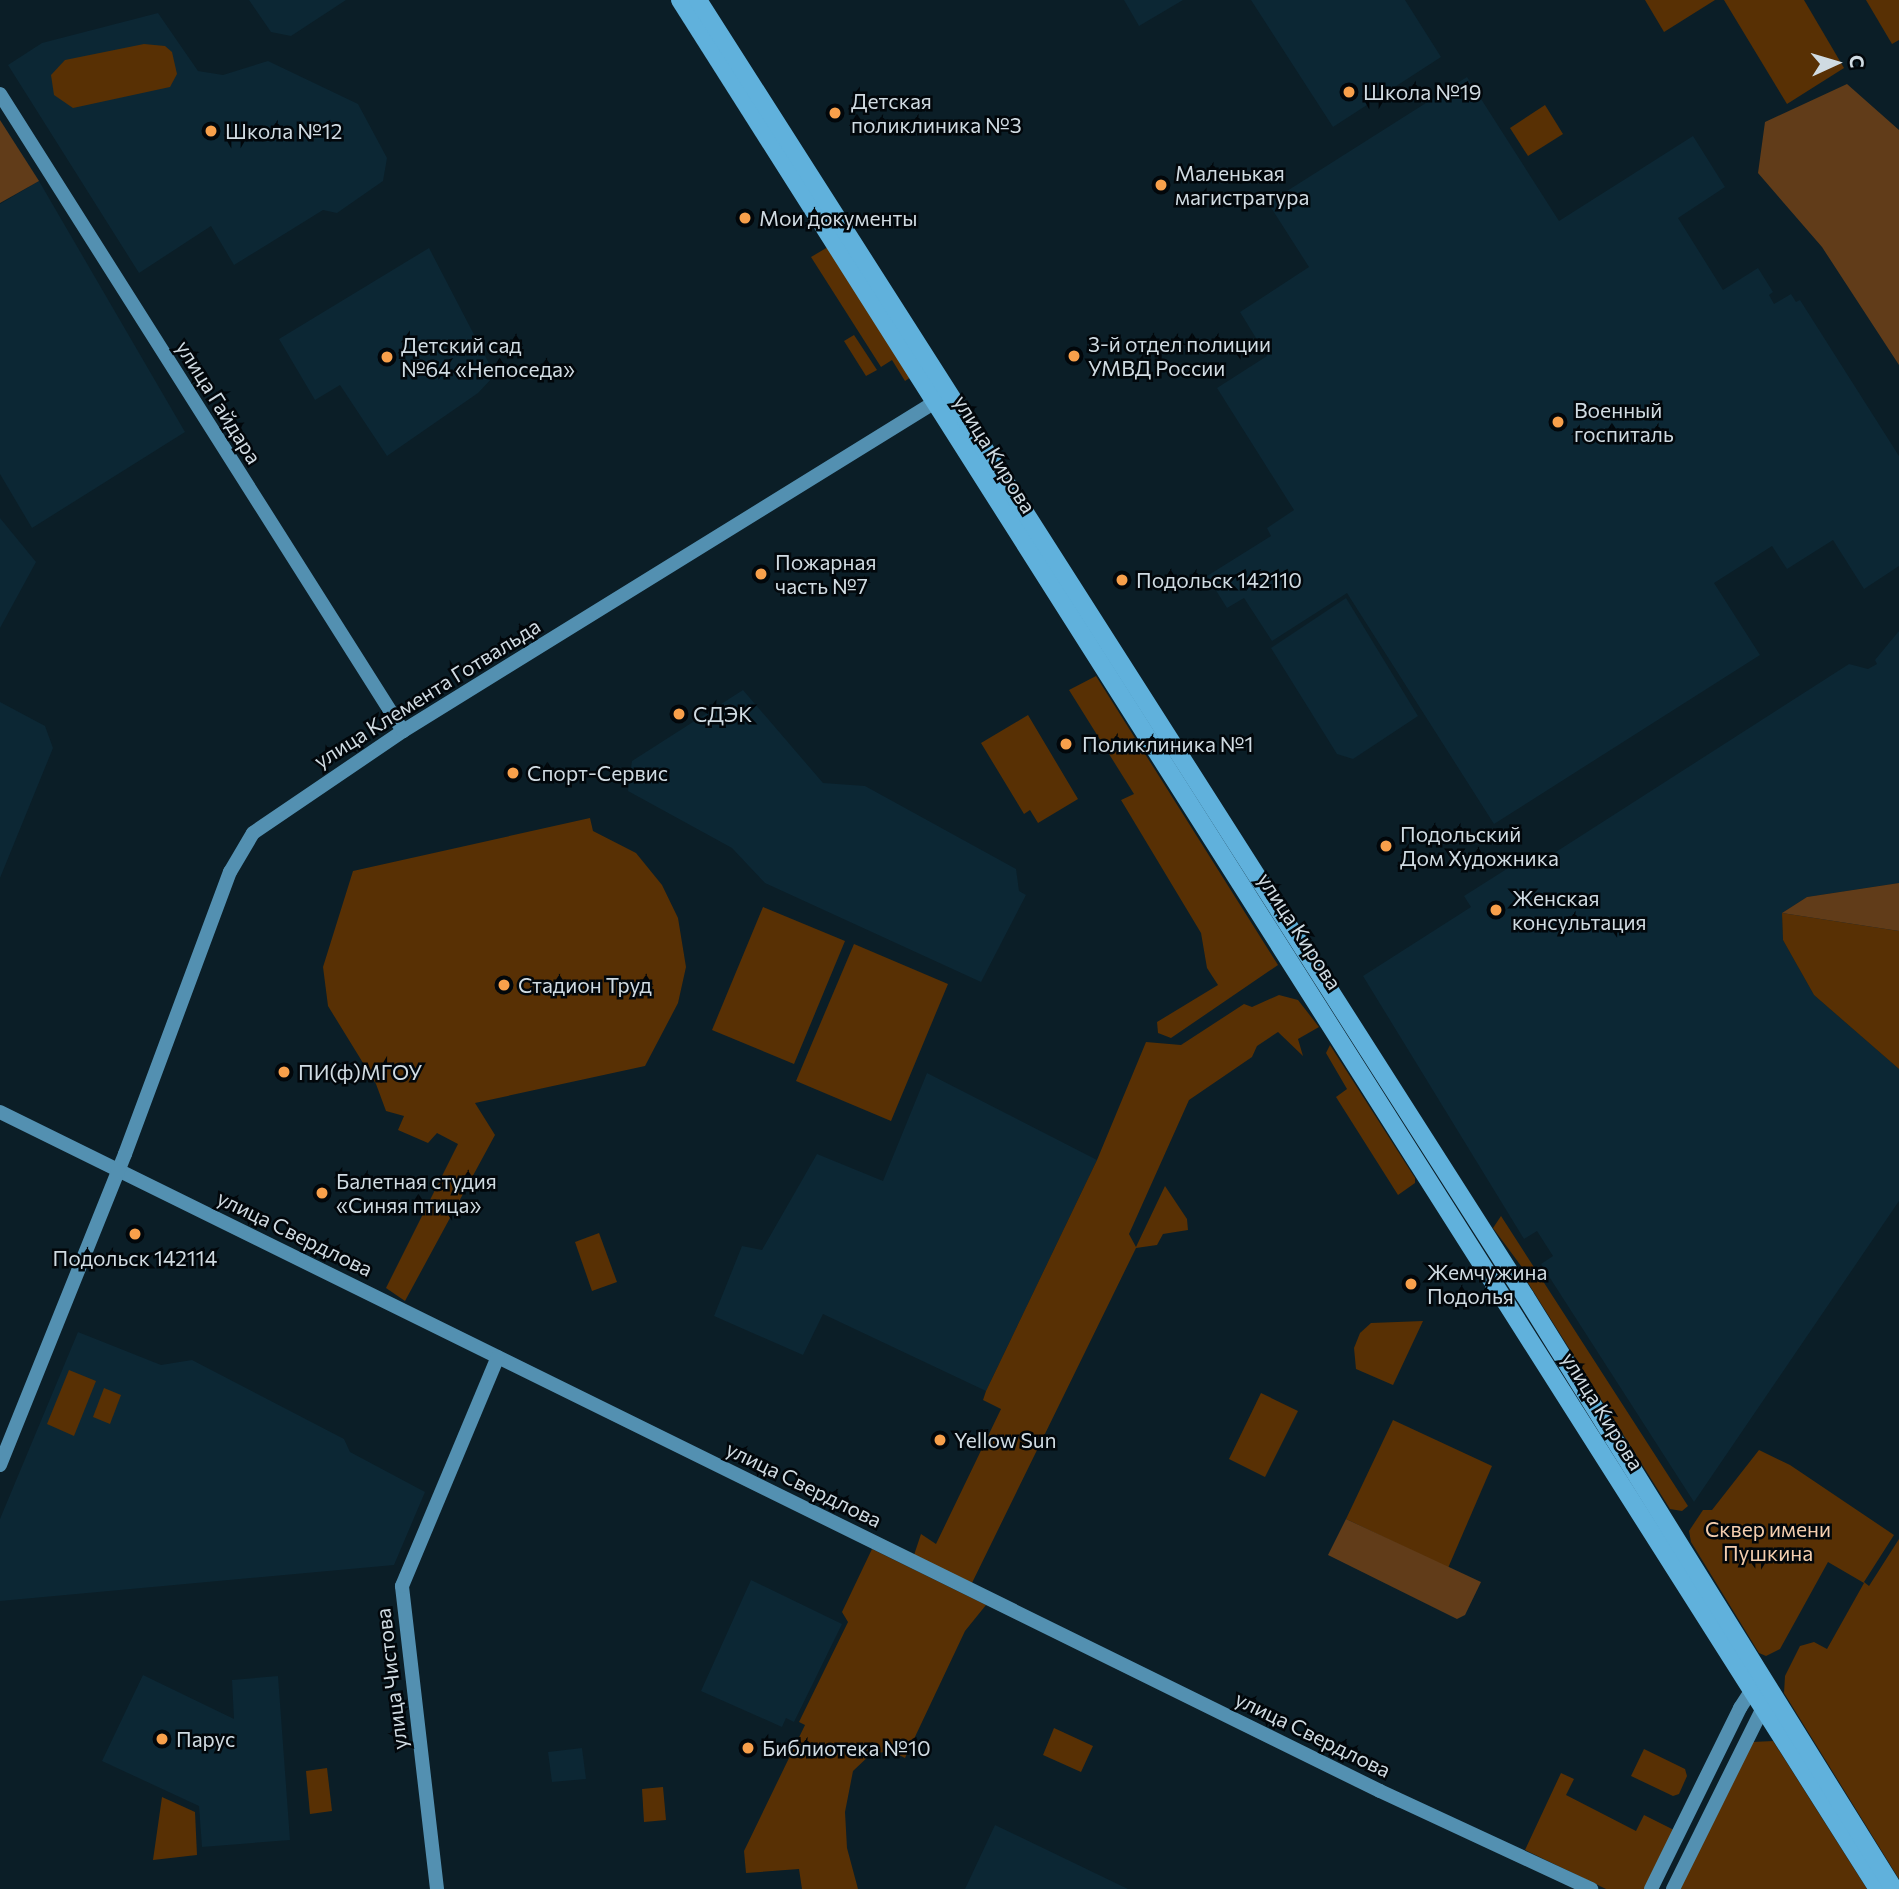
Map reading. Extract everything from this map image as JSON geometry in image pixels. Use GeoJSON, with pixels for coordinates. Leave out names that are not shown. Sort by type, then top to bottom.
{"type":"FeatureCollection","features":[{"type":"Feature","properties":{"kind":"main road","name":"улица Кирова"},"geometry":{"type":"LineString","coordinates":[[680,0],[935,401],[1470,1225]]}},
{"type":"Feature","properties":{"kind":"main road","name":"улица Кирова"},"geometry":{"type":"LineString","coordinates":[[698,0],[1669,1543],[1894,1889]]}},
{"type":"Feature","properties":{"kind":"main road","name":"улица Кирова"},"geometry":{"type":"LineString","coordinates":[[1761,1686],[1763,1709],[1878,1889]]}},
{"type":"Feature","properties":{"kind":"street","name":"улица Гайдара"},"geometry":{"type":"LineString","coordinates":[[0,94],[403,732]]}},
{"type":"Feature","properties":{"kind":"street","name":"улица Клемента Готвальда"},"geometry":{"type":"LineString","coordinates":[[0,1465],[119,1170],[236,857],[253,833],[283,809],[403,732],[935,401]]}},
{"type":"Feature","properties":{"kind":"street","name":"улица Свердлова"},"geometry":{"type":"LineString","coordinates":[[0,1112],[1370,1786],[1591,1889]]}},
{"type":"Feature","properties":{"kind":"street","name":"улица Чистова"},"geometry":{"type":"LineString","coordinates":[[437,1889],[402,1586],[498,1357]]}},
{"type":"Feature","properties":{"kind":"street"},"geometry":{"type":"LineString","coordinates":[[1651,1889],[1761,1686]]}},
{"type":"Feature","properties":{"kind":"street"},"geometry":{"type":"LineString","coordinates":[[1673,1889],[1763,1709]]}},
{"type":"Feature","properties":{"kind":"shaded area"},"geometry":{"type":"Polygon","coordinates":[[[249,0],[346,0],[291,36],[271,32],[249,0]]]}},
{"type":"Feature","properties":{"kind":"shaded area"},"geometry":{"type":"Polygon","coordinates":[[[1124,0],[1183,0],[1139,26],[1124,0]]]}},
{"type":"Feature","properties":{"kind":"shaded area","name":"Школа №19"},"geometry":{"type":"Polygon","coordinates":[[[1251,0],[1405,0],[1441,57],[1333,127],[1251,0]]]}},
{"type":"Feature","properties":{"kind":"shaded area","name":"Школа №12"},"geometry":{"type":"Polygon","coordinates":[[[158,13],[198,71],[223,75],[268,61],[358,104],[387,158],[383,181],[337,213],[323,210],[234,265],[211,226],[139,273],[8,65],[42,43],[158,13]]]}},
{"type":"Feature","properties":{"kind":"shaded area","name":"Военный госпиталь"},"geometry":{"type":"Polygon","coordinates":[[[1467,77],[1559,221],[1693,136],[1725,187],[1678,218],[1723,290],[1758,268],[1773,292],[1769,295],[1774,304],[1791,294],[1796,302],[1800,300],[1899,456],[1899,566],[1864,589],[1833,540],[1787,569],[1772,546],[1714,583],[1760,655],[1494,824],[1347,593],[1272,641],[1244,598],[1227,608],[1207,576],[1271,536],[1267,528],[1294,510],[1217,388],[1267,356],[1240,312],[1309,267],[1268,203],[1467,77]]]}},
{"type":"Feature","properties":{"kind":"shaded area"},"geometry":{"type":"Polygon","coordinates":[[[1847,84],[1899,130],[1899,365],[1822,247],[1758,173],[1765,122],[1847,84]]]}},
{"type":"Feature","properties":{"kind":"shaded area"},"geometry":{"type":"Polygon","coordinates":[[[0,120],[39,181],[0,203],[0,120]]]}},
{"type":"Feature","properties":{"kind":"shaded area"},"geometry":{"type":"Polygon","coordinates":[[[39,181],[185,432],[32,528],[0,474],[0,204],[39,181]]]}},
{"type":"Feature","properties":{"kind":"shaded area","name":"Детский сад №64 «Непоседа»"},"geometry":{"type":"Polygon","coordinates":[[[429,248],[495,375],[478,393],[387,456],[340,385],[315,400],[279,339],[429,248]]]}},
{"type":"Feature","properties":{"kind":"shaded area"},"geometry":{"type":"Polygon","coordinates":[[[0,518],[36,562],[0,628],[0,518]]]}},
{"type":"Feature","properties":{"kind":"shaded area"},"geometry":{"type":"Polygon","coordinates":[[[1346,598],[1418,716],[1353,759],[1337,754],[1271,648],[1346,598]]]}},
{"type":"Feature","properties":{"kind":"shaded area"},"geometry":{"type":"Polygon","coordinates":[[[1899,631],[1899,883],[1807,897],[1782,913],[1783,940],[1814,995],[1899,1069],[1899,1201],[1694,1502],[1541,1264],[1553,1256],[1537,1231],[1524,1239],[1363,976],[1471,907],[1464,896],[1527,856],[1534,866],[1849,664],[1868,669],[1877,664],[1875,660],[1899,631]]]}},
{"type":"Feature","properties":{"kind":"shaded area"},"geometry":{"type":"Polygon","coordinates":[[[743,690],[823,783],[865,786],[1016,869],[1019,891],[1026,895],[981,982],[765,883],[732,848],[628,791],[632,761],[743,690]]]}},
{"type":"Feature","properties":{"kind":"shaded area"},"geometry":{"type":"Polygon","coordinates":[[[0,702],[45,726],[53,748],[0,878],[0,702]]]}},
{"type":"Feature","properties":{"kind":"shaded area"},"geometry":{"type":"Polygon","coordinates":[[[1899,883],[1899,931],[1782,913],[1807,897],[1899,883]]]}},
{"type":"Feature","properties":{"kind":"shaded area"},"geometry":{"type":"Polygon","coordinates":[[[927,1073],[1097,1160],[986,1391],[823,1314],[803,1355],[714,1316],[742,1246],[762,1250],[817,1154],[883,1181],[927,1073]]]}},
{"type":"Feature","properties":{"kind":"shaded area"},"geometry":{"type":"Polygon","coordinates":[[[78,1332],[161,1365],[192,1360],[344,1439],[350,1452],[425,1492],[394,1565],[0,1601],[0,1519],[78,1332]]]}},
{"type":"Feature","properties":{"kind":"shaded area"},"geometry":{"type":"Polygon","coordinates":[[[1346,1519],[1481,1582],[1465,1615],[1457,1619],[1328,1555],[1346,1519]]]}},
{"type":"Feature","properties":{"kind":"shaded area"},"geometry":{"type":"Polygon","coordinates":[[[751,1580],[842,1624],[794,1722],[786,1718],[782,1727],[701,1691],[751,1580]]]}},
{"type":"Feature","properties":{"kind":"shaded area"},"geometry":{"type":"Polygon","coordinates":[[[143,1675],[234,1719],[232,1680],[278,1676],[290,1840],[202,1847],[199,1806],[102,1761],[143,1675]]]}},
{"type":"Feature","properties":{"kind":"shaded area"},"geometry":{"type":"Polygon","coordinates":[[[582,1748],[586,1779],[552,1782],[548,1752],[582,1748]]]}},
{"type":"Feature","properties":{"kind":"shaded area"},"geometry":{"type":"Polygon","coordinates":[[[995,1825],[1128,1889],[965,1889],[995,1825]]]}},
{"type":"Feature","properties":{"kind":"green space"},"geometry":{"type":"Polygon","coordinates":[[[1645,0],[1715,0],[1664,32],[1645,0]]]}},
{"type":"Feature","properties":{"kind":"green space"},"geometry":{"type":"Polygon","coordinates":[[[1724,0],[1804,0],[1844,68],[1787,104],[1724,0]]]}},
{"type":"Feature","properties":{"kind":"green space"},"geometry":{"type":"Polygon","coordinates":[[[1866,0],[1899,0],[1899,40],[1892,44],[1866,0]]]}},
{"type":"Feature","properties":{"kind":"green space"},"geometry":{"type":"Polygon","coordinates":[[[144,44],[165,46],[172,52],[177,74],[170,87],[73,108],[54,95],[51,75],[65,60],[144,44]]]}},
{"type":"Feature","properties":{"kind":"green space"},"geometry":{"type":"Polygon","coordinates":[[[1545,105],[1563,134],[1528,156],[1510,128],[1545,105]]]}},
{"type":"Feature","properties":{"kind":"green space"},"geometry":{"type":"Polygon","coordinates":[[[828,247],[911,377],[905,381],[892,360],[881,367],[811,257],[828,247]]]}},
{"type":"Feature","properties":{"kind":"green space"},"geometry":{"type":"Polygon","coordinates":[[[854,335],[877,370],[866,376],[844,341],[854,335]]]}},
{"type":"Feature","properties":{"kind":"green space"},"geometry":{"type":"Polygon","coordinates":[[[1096,676],[1278,965],[1171,1038],[1158,1033],[1157,1022],[1218,985],[1207,968],[1201,933],[1121,800],[1134,794],[1069,690],[1096,676]]]}},
{"type":"Feature","properties":{"kind":"green space"},"geometry":{"type":"Polygon","coordinates":[[[1028,715],[1078,799],[1038,823],[1030,810],[1024,814],[981,743],[1028,715]]]}},
{"type":"Feature","properties":{"kind":"green space","name":"Стадион Труд"},"geometry":{"type":"Polygon","coordinates":[[[590,818],[593,831],[636,853],[662,885],[678,918],[686,967],[678,1003],[645,1066],[475,1103],[495,1135],[405,1301],[386,1288],[458,1144],[437,1133],[428,1143],[398,1130],[404,1116],[386,1111],[376,1084],[328,1006],[323,967],[353,871],[590,818]]]}},
{"type":"Feature","properties":{"kind":"green space"},"geometry":{"type":"Polygon","coordinates":[[[763,907],[845,941],[794,1064],[712,1030],[763,907]]]}},
{"type":"Feature","properties":{"kind":"green space"},"geometry":{"type":"Polygon","coordinates":[[[1782,913],[1899,931],[1899,1069],[1814,995],[1783,940],[1782,913]]]}},
{"type":"Feature","properties":{"kind":"green space"},"geometry":{"type":"Polygon","coordinates":[[[854,944],[948,984],[891,1121],[796,1081],[854,944]]]}},
{"type":"Feature","properties":{"kind":"green space"},"geometry":{"type":"Polygon","coordinates":[[[1279,995],[1298,1000],[1319,1027],[1298,1039],[1303,1056],[1278,1032],[1257,1046],[1252,1057],[1189,1100],[1129,1234],[1136,1247],[1165,1186],[1187,1219],[1188,1230],[1163,1234],[1157,1245],[1136,1248],[971,1585],[914,1555],[921,1534],[936,1544],[1001,1409],[983,1400],[986,1391],[1097,1160],[1146,1042],[1181,1045],[1244,1004],[1252,1007],[1279,995]]]}},
{"type":"Feature","properties":{"kind":"green space"},"geometry":{"type":"Polygon","coordinates":[[[1330,1045],[1415,1178],[1415,1183],[1398,1195],[1336,1097],[1347,1089],[1326,1053],[1330,1045]]]}},
{"type":"Feature","properties":{"kind":"green space"},"geometry":{"type":"Polygon","coordinates":[[[1501,1216],[1688,1506],[1682,1511],[1670,1509],[1525,1278],[1527,1274],[1493,1228],[1501,1216]]]}},
{"type":"Feature","properties":{"kind":"green space"},"geometry":{"type":"Polygon","coordinates":[[[599,1233],[617,1282],[592,1291],[575,1242],[599,1233]]]}},
{"type":"Feature","properties":{"kind":"green space"},"geometry":{"type":"Polygon","coordinates":[[[1423,1321],[1393,1385],[1356,1369],[1354,1348],[1360,1333],[1371,1323],[1423,1321]]]}},
{"type":"Feature","properties":{"kind":"green space"},"geometry":{"type":"Polygon","coordinates":[[[69,1370],[96,1381],[74,1436],[47,1424],[69,1370]]]}},
{"type":"Feature","properties":{"kind":"green space"},"geometry":{"type":"Polygon","coordinates":[[[104,1388],[121,1395],[110,1424],[93,1417],[104,1388]]]}},
{"type":"Feature","properties":{"kind":"green space"},"geometry":{"type":"Polygon","coordinates":[[[1261,1393],[1298,1411],[1265,1477],[1229,1459],[1261,1393]]]}},
{"type":"Feature","properties":{"kind":"green space"},"geometry":{"type":"Polygon","coordinates":[[[1393,1420],[1492,1466],[1448,1568],[1346,1519],[1393,1420]]]}},
{"type":"Feature","properties":{"kind":"green space","name":"Сквер имени Пушкина"},"geometry":{"type":"Polygon","coordinates":[[[1759,1450],[1790,1465],[1894,1535],[1864,1582],[1869,1586],[1899,1539],[1899,1879],[1784,1693],[1785,1676],[1800,1646],[1814,1642],[1827,1649],[1864,1583],[1828,1562],[1780,1649],[1766,1656],[1759,1653],[1691,1542],[1689,1531],[1703,1510],[1712,1510],[1759,1450]]]}},
{"type":"Feature","properties":{"kind":"green space"},"geometry":{"type":"Polygon","coordinates":[[[872,1549],[986,1605],[965,1631],[905,1758],[891,1751],[871,1754],[853,1771],[845,1812],[847,1848],[858,1889],[802,1889],[799,1869],[746,1873],[744,1851],[805,1725],[799,1722],[848,1622],[842,1612],[872,1549]]]}},
{"type":"Feature","properties":{"kind":"green space"},"geometry":{"type":"Polygon","coordinates":[[[1054,1728],[1093,1746],[1081,1772],[1043,1755],[1054,1728]]]}},
{"type":"Feature","properties":{"kind":"green space"},"geometry":{"type":"Polygon","coordinates":[[[1773,1741],[1867,1889],[1679,1889],[1752,1742],[1773,1741]]]}},
{"type":"Feature","properties":{"kind":"green space"},"geometry":{"type":"Polygon","coordinates":[[[1644,1749],[1685,1769],[1687,1776],[1679,1794],[1673,1796],[1631,1776],[1644,1749]]]}},
{"type":"Feature","properties":{"kind":"green space"},"geometry":{"type":"Polygon","coordinates":[[[327,1768],[332,1811],[310,1814],[306,1771],[327,1768]]]}},
{"type":"Feature","properties":{"kind":"green space"},"geometry":{"type":"Polygon","coordinates":[[[1561,1773],[1574,1779],[1566,1795],[1636,1831],[1644,1815],[1674,1830],[1645,1889],[1606,1889],[1525,1850],[1561,1773]]]}},
{"type":"Feature","properties":{"kind":"green space"},"geometry":{"type":"Polygon","coordinates":[[[663,1787],[666,1820],[644,1822],[642,1789],[663,1787]]]}},
{"type":"Feature","properties":{"kind":"green space"},"geometry":{"type":"Polygon","coordinates":[[[162,1797],[195,1812],[197,1855],[153,1860],[162,1797]]]}},
{"type":"Feature","properties":{"kind":"place","name":"Школа №19"},"geometry":{"type":"Point","coordinates":[1349,92]}},
{"type":"Feature","properties":{"kind":"place","name":"Детская поликлиника №3"},"geometry":{"type":"Point","coordinates":[835,113]}},
{"type":"Feature","properties":{"kind":"place","name":"Школа №12"},"geometry":{"type":"Point","coordinates":[211,131]}},
{"type":"Feature","properties":{"kind":"place","name":"Маленькая магистратура"},"geometry":{"type":"Point","coordinates":[1161,185]}},
{"type":"Feature","properties":{"kind":"place","name":"Мои документы"},"geometry":{"type":"Point","coordinates":[745,218]}},
{"type":"Feature","properties":{"kind":"place","name":"3-й отдел полиции УМВД России"},"geometry":{"type":"Point","coordinates":[1074,356]}},
{"type":"Feature","properties":{"kind":"place","name":"Детский сад №64 «Непоседа»"},"geometry":{"type":"Point","coordinates":[387,357]}},
{"type":"Feature","properties":{"kind":"place","name":"Военный госпиталь"},"geometry":{"type":"Point","coordinates":[1558,422]}},
{"type":"Feature","properties":{"kind":"place","name":"Пожарная часть №7"},"geometry":{"type":"Point","coordinates":[761,574]}},
{"type":"Feature","properties":{"kind":"place","name":"Подольск 142110"},"geometry":{"type":"Point","coordinates":[1122,580]}},
{"type":"Feature","properties":{"kind":"place","name":"СДЭК"},"geometry":{"type":"Point","coordinates":[679,714]}},
{"type":"Feature","properties":{"kind":"place","name":"Поликлиника №1"},"geometry":{"type":"Point","coordinates":[1066,744]}},
{"type":"Feature","properties":{"kind":"place","name":"Спорт-Сервис"},"geometry":{"type":"Point","coordinates":[513,773]}},
{"type":"Feature","properties":{"kind":"place","name":"Подольский Дом Художника"},"geometry":{"type":"Point","coordinates":[1386,846]}},
{"type":"Feature","properties":{"kind":"place","name":"Женская консультация"},"geometry":{"type":"Point","coordinates":[1496,910]}},
{"type":"Feature","properties":{"kind":"place","name":"Стадион Труд"},"geometry":{"type":"Point","coordinates":[504,985]}},
{"type":"Feature","properties":{"kind":"place","name":"ПИ(ф)МГОУ"},"geometry":{"type":"Point","coordinates":[284,1072]}},
{"type":"Feature","properties":{"kind":"place","name":"Балетная студия «Синяя птица»"},"geometry":{"type":"Point","coordinates":[322,1193]}},
{"type":"Feature","properties":{"kind":"place","name":"Подольск 142114"},"geometry":{"type":"Point","coordinates":[135,1234]}},
{"type":"Feature","properties":{"kind":"place","name":"Жемчужина Подолья"},"geometry":{"type":"Point","coordinates":[1411,1284]}},
{"type":"Feature","properties":{"kind":"place","name":"Yellow Sun"},"geometry":{"type":"Point","coordinates":[940,1440]}},
{"type":"Feature","properties":{"kind":"place","name":"Парус"},"geometry":{"type":"Point","coordinates":[162,1739]}},
{"type":"Feature","properties":{"kind":"place","name":"Библиотека №10"},"geometry":{"type":"Point","coordinates":[748,1748]}}]}
